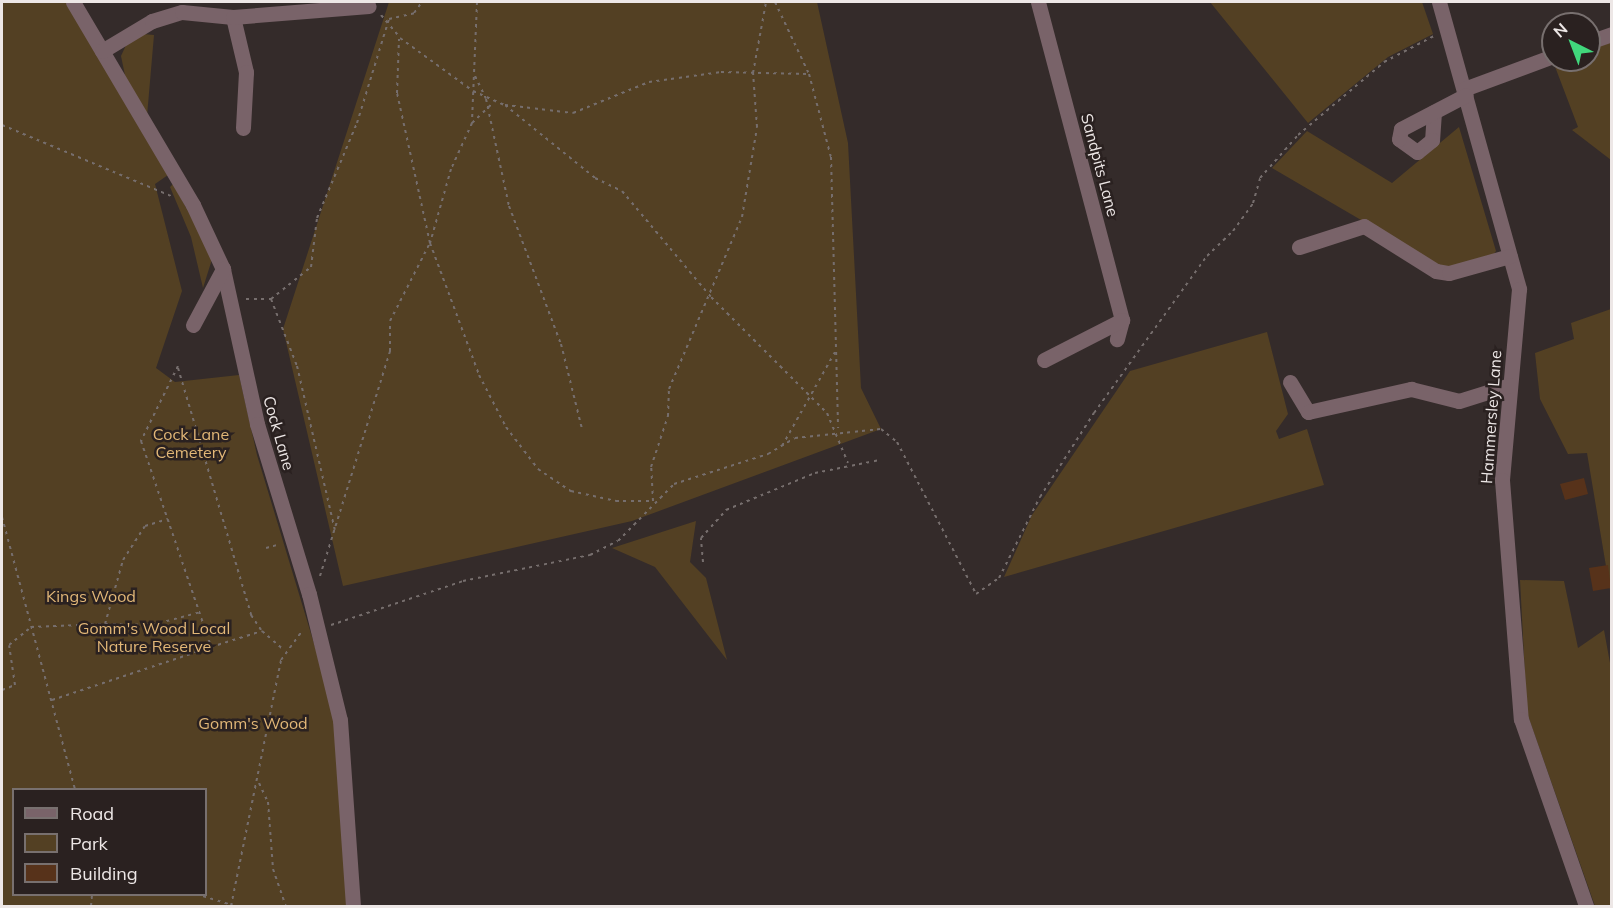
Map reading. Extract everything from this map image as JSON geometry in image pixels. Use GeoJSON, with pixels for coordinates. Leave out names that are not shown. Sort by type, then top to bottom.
{"type":"FeatureCollection","features":[{"type":"Feature","properties":{"kind":"street","name":"Cock Lane"},"geometry":{"type":"LineString","coordinates":[[73,2],[193,205],[223,269],[257,423],[309,594],[340,720],[352,906]]}},
{"type":"Feature","properties":{"kind":"street","name":"Sandpits Lane"},"geometry":{"type":"LineString","coordinates":[[1038,2],[1122,320],[1117,339]]}},
{"type":"Feature","properties":{"kind":"street","name":"Hammersley Lane"},"geometry":{"type":"LineString","coordinates":[[1439,2],[1519,290],[1502,480],[1521,719],[1586,906]]}},
{"type":"Feature","properties":{"kind":"street"},"geometry":{"type":"LineString","coordinates":[[102,51],[152,21],[182,12],[232,17],[321,4],[369,6]]}},
{"type":"Feature","properties":{"kind":"street"},"geometry":{"type":"LineString","coordinates":[[232,17],[246,72],[243,128]]}},
{"type":"Feature","properties":{"kind":"street"},"geometry":{"type":"LineString","coordinates":[[1434,112],[1465,92],[1541,61]]}},
{"type":"Feature","properties":{"kind":"street"},"geometry":{"type":"LineString","coordinates":[[1299,247],[1364,226],[1449,273],[1510,256]]}},
{"type":"Feature","properties":{"kind":"street"},"geometry":{"type":"LineString","coordinates":[[193,325],[223,269]]}},
{"type":"Feature","properties":{"kind":"street"},"geometry":{"type":"LineString","coordinates":[[1044,360],[1122,320]]}},
{"type":"Feature","properties":{"kind":"street"},"geometry":{"type":"LineString","coordinates":[[1290,382],[1308,412],[1411,389],[1459,401],[1510,385]]}},
{"type":"Feature","properties":{"kind":"path"},"geometry":{"type":"LineString","coordinates":[[389,19],[414,13],[422,2]]}},
{"type":"Feature","properties":{"kind":"path"},"geometry":{"type":"LineString","coordinates":[[472,123],[477,2]]}},
{"type":"Feature","properties":{"kind":"path"},"geometry":{"type":"LineString","coordinates":[[400,38],[397,93],[430,243],[479,375],[506,427],[538,469],[571,491],[607,499],[653,501],[651,467],[668,416],[669,389],[683,348],[711,297],[742,217],[757,127],[753,73],[766,2]]}},
{"type":"Feature","properties":{"kind":"path"},"geometry":{"type":"LineString","coordinates":[[775,2],[809,74],[831,157],[838,428],[848,463]]}},
{"type":"Feature","properties":{"kind":"path"},"geometry":{"type":"LineString","coordinates":[[389,19],[400,38],[473,91],[486,99],[505,105],[573,113],[649,82],[753,73],[809,74]]}},
{"type":"Feature","properties":{"kind":"path"},"geometry":{"type":"LineString","coordinates":[[231,301],[271,298],[311,267],[317,218],[357,123],[389,19]]}},
{"type":"Feature","properties":{"kind":"path"},"geometry":{"type":"LineString","coordinates":[[474,74],[486,99],[509,206],[561,344],[582,429]]}},
{"type":"Feature","properties":{"kind":"path"},"geometry":{"type":"LineString","coordinates":[[309,594],[335,532],[390,351],[390,321],[430,243],[450,169],[472,123],[495,102]]}},
{"type":"Feature","properties":{"kind":"path"},"geometry":{"type":"LineString","coordinates":[[505,105],[595,178],[622,191],[711,297],[810,395],[838,428]]}},
{"type":"Feature","properties":{"kind":"path"},"geometry":{"type":"LineString","coordinates":[[2,125],[193,205]]}},
{"type":"Feature","properties":{"kind":"path"},"geometry":{"type":"LineString","coordinates":[[271,298],[297,366],[335,532]]}},
{"type":"Feature","properties":{"kind":"path"},"geometry":{"type":"LineString","coordinates":[[782,446],[835,352]]}},
{"type":"Feature","properties":{"kind":"path"},"geometry":{"type":"LineString","coordinates":[[211,647],[141,441],[178,366],[178,382],[204,448],[251,615],[262,631],[284,650]]}},
{"type":"Feature","properties":{"kind":"path"},"geometry":{"type":"LineString","coordinates":[[184,454],[204,448]]}},
{"type":"Feature","properties":{"kind":"path"},"geometry":{"type":"LineString","coordinates":[[703,562],[701,538],[726,510],[848,463],[880,460]]}},
{"type":"Feature","properties":{"kind":"path"},"geometry":{"type":"LineString","coordinates":[[326,627],[463,581],[590,555],[618,541],[647,507]]}},
{"type":"Feature","properties":{"kind":"path"},"geometry":{"type":"LineString","coordinates":[[2,517],[75,788]]}},
{"type":"Feature","properties":{"kind":"path"},"geometry":{"type":"LineString","coordinates":[[105,624],[123,560],[145,526],[169,519]]}},
{"type":"Feature","properties":{"kind":"path"},"geometry":{"type":"LineString","coordinates":[[2,690],[15,685],[9,645],[31,627],[152,625],[201,612]]}},
{"type":"Feature","properties":{"kind":"path"},"geometry":{"type":"LineString","coordinates":[[52,700],[262,631]]}},
{"type":"Feature","properties":{"kind":"path"},"geometry":{"type":"LineString","coordinates":[[202,896],[232,906],[259,783],[284,650],[303,631]]}},
{"type":"Feature","properties":{"kind":"path"},"geometry":{"type":"LineString","coordinates":[[259,783],[268,802],[273,869],[286,906]]}},
{"type":"Feature","properties":{"kind":"green space","name":"Gomm's Wood Local Nature Reserve"},"geometry":{"type":"Polygon","coordinates":[[[2,2],[69,2],[168,175],[155,184],[182,291],[156,368],[175,382],[239,375],[257,455],[338,723],[349,906],[2,906],[2,2]]]}},
{"type":"Feature","properties":{"kind":"green space"},"geometry":{"type":"Polygon","coordinates":[[[389,2],[817,2],[848,143],[861,388],[881,429],[632,521],[343,586],[283,329],[389,2]]]}},
{"type":"Feature","properties":{"kind":"green space"},"geometry":{"type":"Polygon","coordinates":[[[1210,2],[1422,2],[1433,34],[1388,57],[1308,123],[1210,2]]]}},
{"type":"Feature","properties":{"kind":"green space"},"geometry":{"type":"Polygon","coordinates":[[[143,34],[154,35],[147,116],[126,80],[121,56],[127,43],[143,34]]]}},
{"type":"Feature","properties":{"kind":"green space"},"geometry":{"type":"Polygon","coordinates":[[[1611,42],[1611,160],[1572,130],[1578,127],[1557,72],[1601,72],[1601,46],[1611,42]]]}},
{"type":"Feature","properties":{"kind":"green space"},"geometry":{"type":"Polygon","coordinates":[[[1459,127],[1496,251],[1491,258],[1445,269],[1272,168],[1307,131],[1392,183],[1459,127]]]}},
{"type":"Feature","properties":{"kind":"green space"},"geometry":{"type":"Polygon","coordinates":[[[173,184],[213,256],[203,288],[191,237],[170,187],[173,184]]]}},
{"type":"Feature","properties":{"kind":"green space"},"geometry":{"type":"Polygon","coordinates":[[[1611,309],[1611,596],[1587,453],[1568,454],[1540,399],[1535,353],[1574,339],[1571,323],[1611,309]]]}},
{"type":"Feature","properties":{"kind":"green space"},"geometry":{"type":"Polygon","coordinates":[[[1267,332],[1288,414],[1276,431],[1279,439],[1307,429],[1324,485],[1004,577],[1032,515],[1130,371],[1267,332]]]}},
{"type":"Feature","properties":{"kind":"green space"},"geometry":{"type":"Polygon","coordinates":[[[696,521],[690,562],[706,578],[727,660],[655,567],[612,548],[696,521]]]}},
{"type":"Feature","properties":{"kind":"green space"},"geometry":{"type":"Polygon","coordinates":[[[1520,580],[1564,581],[1578,648],[1604,630],[1612,674],[1611,906],[1595,906],[1527,713],[1520,580]]]}},
{"type":"Feature","properties":{"kind":"building"},"geometry":{"type":"Polygon","coordinates":[[[1584,478],[1588,494],[1565,500],[1560,484],[1584,478]]]}},
{"type":"Feature","properties":{"kind":"building"},"geometry":{"type":"Polygon","coordinates":[[[1608,565],[1611,588],[1593,591],[1589,568],[1608,565]]]}},
{"type":"Feature","properties":{"kind":"park label","name":"Cock Lane Cemetery"},"geometry":{"type":"Point","coordinates":[191,443]}},
{"type":"Feature","properties":{"kind":"park label","name":"Kings Wood"},"geometry":{"type":"Point","coordinates":[91,596]}},
{"type":"Feature","properties":{"kind":"park label","name":"Gomm's Wood"},"geometry":{"type":"Point","coordinates":[253,723]}}]}
